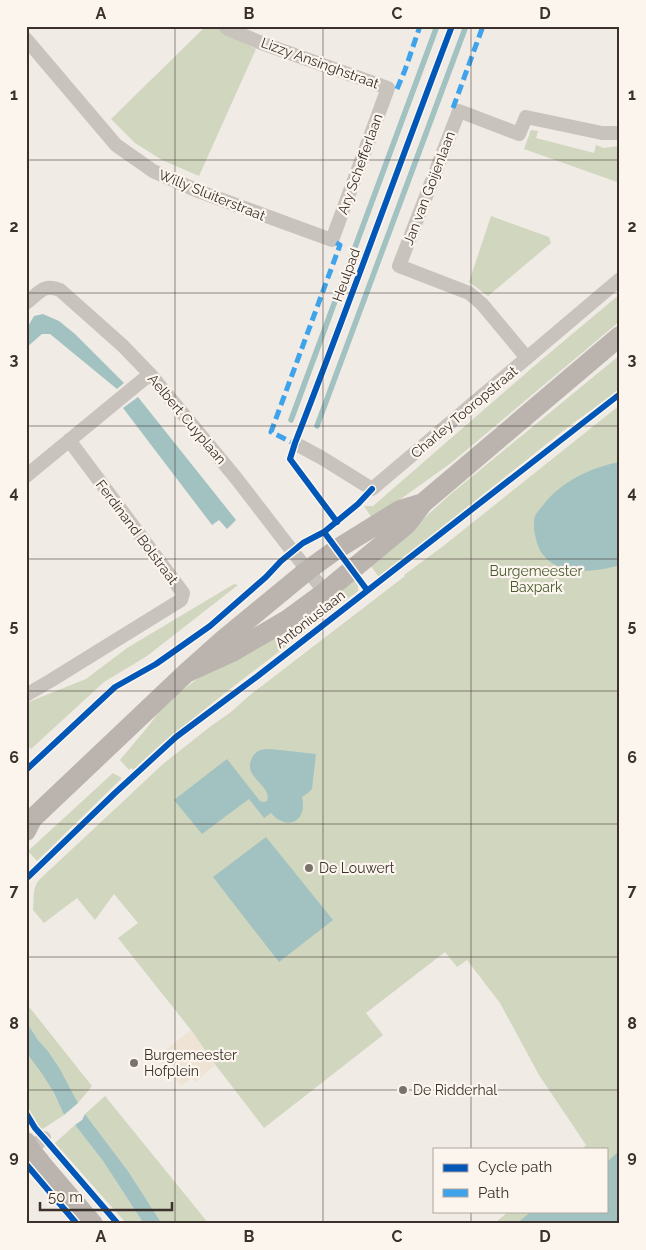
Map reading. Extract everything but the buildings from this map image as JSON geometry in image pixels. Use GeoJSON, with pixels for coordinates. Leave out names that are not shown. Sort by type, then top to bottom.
{"type":"FeatureCollection","features":[{"type":"Feature","properties":{"kind":"main road","name":"Antoniuslaan"},"geometry":{"type":"LineString","coordinates":[[186,673],[232,652],[287,620],[325,592],[407,524],[423,503],[620,336]]}},
{"type":"Feature","properties":{"kind":"main road","name":"Antoniuslaan"},"geometry":{"type":"LineString","coordinates":[[28,824],[186,673],[308,570],[337,549],[400,510],[423,503]]}},
{"type":"Feature","properties":{"kind":"main road"},"geometry":{"type":"LineString","coordinates":[[31,1145],[44,1168],[92,1224]]}},
{"type":"Feature","properties":{"kind":"street","name":"Lizzy Ansinghstraat"},"geometry":{"type":"LineString","coordinates":[[225,26],[264,44],[388,88]]}},
{"type":"Feature","properties":{"kind":"street","name":"Willy Sluiterstraat"},"geometry":{"type":"LineString","coordinates":[[26,39],[116,145],[153,171],[198,191],[332,240]]}},
{"type":"Feature","properties":{"kind":"street","name":"Ary Schefferlaan"},"geometry":{"type":"LineString","coordinates":[[332,240],[388,88]]}},
{"type":"Feature","properties":{"kind":"street","name":"Jan van Goijenlaan"},"geometry":{"type":"LineString","coordinates":[[527,358],[482,304],[469,293],[399,266],[459,111],[519,134],[526,117],[602,132],[620,133]]}},
{"type":"Feature","properties":{"kind":"street","name":"Charley Tooropstraat"},"geometry":{"type":"LineString","coordinates":[[300,446],[372,489],[620,279]]}},
{"type":"Feature","properties":{"kind":"street","name":"Aelbert Cuyplaan"},"geometry":{"type":"LineString","coordinates":[[26,302],[45,288],[53,287],[60,290],[123,346],[150,374],[236,478],[325,592]]}},
{"type":"Feature","properties":{"kind":"street"},"geometry":{"type":"LineString","coordinates":[[26,476],[150,374]]}},
{"type":"Feature","properties":{"kind":"street","name":"Ferdinand Bolstraat"},"geometry":{"type":"LineString","coordinates":[[26,694],[181,600],[183,593],[69,440]]}},
{"type":"Feature","properties":{"kind":"green space"},"geometry":{"type":"Polygon","coordinates":[[[206,26],[217,26],[224,32],[256,49],[199,176],[162,160],[135,143],[111,119],[206,26]]]}},
{"type":"Feature","properties":{"kind":"green space"},"geometry":{"type":"Polygon","coordinates":[[[531,130],[538,131],[536,138],[594,153],[596,145],[604,148],[619,146],[620,183],[524,149],[531,130]]]}},
{"type":"Feature","properties":{"kind":"green space"},"geometry":{"type":"Polygon","coordinates":[[[491,216],[549,237],[551,243],[488,296],[469,282],[491,216]]]}},
{"type":"Feature","properties":{"kind":"green space"},"geometry":{"type":"Polygon","coordinates":[[[620,294],[620,321],[451,463],[372,518],[364,506],[373,506],[620,294]]]}},
{"type":"Feature","properties":{"kind":"green space"},"geometry":{"type":"Polygon","coordinates":[[[620,355],[620,389],[568,427],[379,577],[371,566],[452,493],[620,355]]]}},
{"type":"Feature","properties":{"kind":"green space","name":"Burgemeester Baxpark"},"geometry":{"type":"Polygon","coordinates":[[[620,405],[620,1224],[494,1224],[508,1212],[608,1212],[608,1148],[583,1148],[586,1145],[539,1075],[500,1003],[467,960],[457,967],[445,952],[366,1013],[383,1035],[264,1128],[191,1030],[118,938],[138,923],[114,894],[95,920],[77,898],[44,923],[33,910],[34,890],[39,880],[163,764],[442,547],[620,405]]]}},
{"type":"Feature","properties":{"kind":"green space"},"geometry":{"type":"Polygon","coordinates":[[[352,577],[358,585],[358,591],[230,689],[160,745],[133,770],[131,768],[129,770],[120,760],[166,703],[206,672],[352,577]]]}},
{"type":"Feature","properties":{"kind":"green space"},"geometry":{"type":"Polygon","coordinates":[[[234,584],[238,585],[147,656],[104,682],[31,749],[26,744],[26,703],[86,679],[127,648],[234,584]]]}},
{"type":"Feature","properties":{"kind":"green space"},"geometry":{"type":"Polygon","coordinates":[[[113,773],[122,778],[37,861],[28,851],[113,773]]]}},
{"type":"Feature","properties":{"kind":"green space"},"geometry":{"type":"Polygon","coordinates":[[[26,1003],[92,1086],[78,1103],[48,1051],[29,1026],[26,1028],[26,1003]]]}},
{"type":"Feature","properties":{"kind":"green space"},"geometry":{"type":"Polygon","coordinates":[[[26,1052],[43,1073],[64,1115],[41,1130],[33,1121],[26,1107],[26,1052]]]}},
{"type":"Feature","properties":{"kind":"green space"},"geometry":{"type":"Polygon","coordinates":[[[105,1096],[209,1224],[162,1224],[128,1171],[85,1114],[105,1096]]]}},
{"type":"Feature","properties":{"kind":"green space"},"geometry":{"type":"Polygon","coordinates":[[[75,1125],[103,1161],[144,1224],[127,1224],[55,1143],[75,1125]]]}},
{"type":"Feature","properties":{"kind":"shaded area","name":"Burgemeester Hofplein"},"geometry":{"type":"Polygon","coordinates":[[[191,1030],[215,1065],[195,1082],[192,1078],[181,1086],[157,1057],[191,1030]]]}},
{"type":"Feature","properties":{"kind":"water"},"geometry":{"type":"Polygon","coordinates":[[[43,314],[59,321],[75,334],[124,383],[117,389],[50,334],[42,334],[26,348],[26,330],[34,316],[43,314]]]}},
{"type":"Feature","properties":{"kind":"water"},"geometry":{"type":"Polygon","coordinates":[[[138,397],[236,520],[227,529],[219,520],[212,525],[123,408],[138,397]]]}},
{"type":"Feature","properties":{"kind":"water"},"geometry":{"type":"Polygon","coordinates":[[[620,462],[620,565],[583,571],[570,570],[548,560],[541,551],[536,539],[534,525],[537,513],[551,496],[578,476],[599,467],[620,462]]]}},
{"type":"Feature","properties":{"kind":"water"},"geometry":{"type":"Polygon","coordinates":[[[270,749],[316,754],[312,789],[302,797],[302,812],[299,818],[289,823],[283,822],[271,813],[264,818],[249,799],[202,834],[174,800],[227,759],[260,801],[267,801],[268,795],[266,790],[253,775],[250,764],[256,752],[270,749]]]}},
{"type":"Feature","properties":{"kind":"water"},"geometry":{"type":"Polygon","coordinates":[[[266,837],[333,920],[279,962],[213,877],[266,837]]]}},
{"type":"Feature","properties":{"kind":"water"},"geometry":{"type":"Polygon","coordinates":[[[29,1026],[60,1069],[78,1103],[64,1115],[54,1093],[26,1052],[26,1028],[29,1026]]]}},
{"type":"Feature","properties":{"kind":"water"},"geometry":{"type":"Polygon","coordinates":[[[85,1114],[128,1171],[162,1224],[144,1224],[103,1161],[75,1125],[82,1120],[85,1114]]]}},
{"type":"Feature","properties":{"kind":"water"},"geometry":{"type":"Polygon","coordinates":[[[620,1150],[620,1224],[516,1224],[531,1212],[608,1212],[608,1161],[620,1150]]]}},
{"type":"Feature","properties":{"kind":"waterway"},"geometry":{"type":"LineString","coordinates":[[291,420],[437,26]]}},
{"type":"Feature","properties":{"kind":"waterway"},"geometry":{"type":"LineString","coordinates":[[317,426],[466,26]]}},
{"type":"Feature","properties":{"kind":"marked path"},"geometry":{"type":"LineString","coordinates":[[397,89],[420,26]]}},
{"type":"Feature","properties":{"kind":"marked path"},"geometry":{"type":"LineString","coordinates":[[453,108],[483,26]]}},
{"type":"Feature","properties":{"kind":"marked path"},"geometry":{"type":"LineString","coordinates":[[299,446],[271,432],[340,245],[332,240]]}},
{"type":"Feature","properties":{"kind":"cycle path","name":"Heulpad"},"geometry":{"type":"LineString","coordinates":[[337,522],[290,459],[452,26]]}},
{"type":"Feature","properties":{"kind":"cycle path"},"geometry":{"type":"LineString","coordinates":[[28,877],[176,737],[259,675],[620,394]]}},
{"type":"Feature","properties":{"kind":"cycle path"},"geometry":{"type":"LineString","coordinates":[[26,770],[115,687],[156,664],[210,626],[266,577],[281,561],[303,543],[324,532],[358,504],[372,489]]}},
{"type":"Feature","properties":{"kind":"cycle path"},"geometry":{"type":"LineString","coordinates":[[324,532],[367,590]]}},
{"type":"Feature","properties":{"kind":"cycle path"},"geometry":{"type":"LineString","coordinates":[[26,1113],[35,1128],[118,1224]]}},
{"type":"Feature","properties":{"kind":"cycle path"},"geometry":{"type":"LineString","coordinates":[[26,1164],[77,1224]]}},
{"type":"Feature","properties":{"kind":"place","name":"De Louwert"},"geometry":{"type":"Point","coordinates":[309,868]}},
{"type":"Feature","properties":{"kind":"place","name":"Burgemeester Hofplein"},"geometry":{"type":"Point","coordinates":[134,1063]}},
{"type":"Feature","properties":{"kind":"place","name":"De Ridderhal"},"geometry":{"type":"Point","coordinates":[403,1090]}}]}
